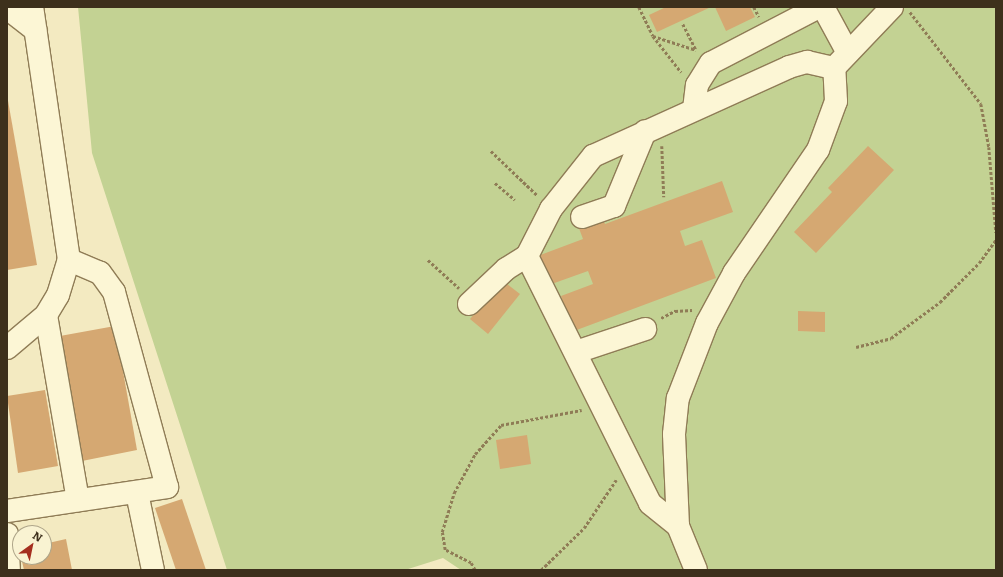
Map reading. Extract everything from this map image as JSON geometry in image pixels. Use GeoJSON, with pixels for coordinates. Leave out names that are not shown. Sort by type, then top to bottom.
{"type":"FeatureCollection","features":[{"type":"Feature","properties":{"kind":"lane"},"geometry":{"type":"LineString","coordinates":[[7,348],[46,315],[58,296],[70,260],[32,7]]}},
{"type":"Feature","properties":{"kind":"lane"},"geometry":{"type":"LineString","coordinates":[[694,109],[701,67],[820,7]]}},
{"type":"Feature","properties":{"kind":"lane"},"geometry":{"type":"LineString","coordinates":[[696,570],[678,526],[675,417],[678,398],[707,323],[734,273],[818,150],[836,101],[841,60],[824,7]]}},
{"type":"Feature","properties":{"kind":"lane"},"geometry":{"type":"LineString","coordinates":[[469,304],[506,269],[527,256],[551,209],[593,156],[694,109],[807,62],[841,60],[892,7]]}},
{"type":"Feature","properties":{"kind":"lane"},"geometry":{"type":"LineString","coordinates":[[7,8],[35,30]]}},
{"type":"Feature","properties":{"kind":"lane"},"geometry":{"type":"LineString","coordinates":[[582,217],[614,206],[653,128]]}},
{"type":"Feature","properties":{"kind":"lane"},"geometry":{"type":"LineString","coordinates":[[527,256],[576,352],[600,406],[650,503],[678,526]]}},
{"type":"Feature","properties":{"kind":"lane"},"geometry":{"type":"LineString","coordinates":[[7,511],[137,493],[167,487],[114,292],[100,273],[70,260]]}},
{"type":"Feature","properties":{"kind":"lane"},"geometry":{"type":"LineString","coordinates":[[46,315],[78,500]]}},
{"type":"Feature","properties":{"kind":"lane"},"geometry":{"type":"LineString","coordinates":[[576,352],[645,329]]}},
{"type":"Feature","properties":{"kind":"lane"},"geometry":{"type":"LineString","coordinates":[[137,493],[153,570]]}},
{"type":"Feature","properties":{"kind":"lane"},"geometry":{"type":"LineString","coordinates":[[7,534],[9,570]]}},
{"type":"Feature","properties":{"kind":"path"},"geometry":{"type":"LineString","coordinates":[[639,7],[653,36],[684,76],[701,67]]}},
{"type":"Feature","properties":{"kind":"path"},"geometry":{"type":"LineString","coordinates":[[906,7],[981,104],[989,147],[996,233]]}},
{"type":"Feature","properties":{"kind":"path"},"geometry":{"type":"LineString","coordinates":[[683,24],[701,67]]}},
{"type":"Feature","properties":{"kind":"path"},"geometry":{"type":"LineString","coordinates":[[653,36],[701,67]]}},
{"type":"Feature","properties":{"kind":"path"},"geometry":{"type":"LineString","coordinates":[[653,128],[664,197]]}},
{"type":"Feature","properties":{"kind":"path"},"geometry":{"type":"LineString","coordinates":[[491,151],[551,209]]}},
{"type":"Feature","properties":{"kind":"path"},"geometry":{"type":"LineString","coordinates":[[495,183],[515,200]]}},
{"type":"Feature","properties":{"kind":"path"},"geometry":{"type":"LineString","coordinates":[[856,347],[891,338],[940,302],[996,240]]}},
{"type":"Feature","properties":{"kind":"path"},"geometry":{"type":"LineString","coordinates":[[428,260],[441,272]]}},
{"type":"Feature","properties":{"kind":"path"},"geometry":{"type":"LineString","coordinates":[[645,329],[675,311],[688,309],[707,323]]}},
{"type":"Feature","properties":{"kind":"path"},"geometry":{"type":"LineString","coordinates":[[475,570],[471,563],[445,550],[442,532],[454,493],[475,454],[501,425],[600,406]]}},
{"type":"Feature","properties":{"kind":"path"},"geometry":{"type":"LineString","coordinates":[[541,570],[584,528],[628,460]]}},
{"type":"Feature","properties":{"kind":"green space"},"geometry":{"type":"Polygon","coordinates":[[[78,7],[996,7],[996,570],[461,570],[443,558],[405,570],[227,570],[92,153],[78,7]]]}},
{"type":"Feature","properties":{"kind":"building"},"geometry":{"type":"Polygon","coordinates":[[[666,7],[711,7],[657,32],[649,15],[666,7]]]}},
{"type":"Feature","properties":{"kind":"building"},"geometry":{"type":"Polygon","coordinates":[[[715,7],[750,7],[755,17],[726,31],[715,7]]]}},
{"type":"Feature","properties":{"kind":"building"},"geometry":{"type":"Polygon","coordinates":[[[7,95],[37,265],[7,270],[7,95]]]}},
{"type":"Feature","properties":{"kind":"building"},"geometry":{"type":"Polygon","coordinates":[[[868,146],[894,170],[816,253],[794,232],[832,192],[828,188],[868,146]]]}},
{"type":"Feature","properties":{"kind":"building"},"geometry":{"type":"Polygon","coordinates":[[[722,181],[733,212],[680,231],[685,246],[702,240],[716,278],[574,331],[561,296],[593,284],[588,271],[546,286],[535,257],[583,239],[577,223],[601,214],[605,224],[722,181]]]}},
{"type":"Feature","properties":{"kind":"building"},"geometry":{"type":"Polygon","coordinates":[[[502,280],[520,294],[488,334],[470,319],[502,280]]]}},
{"type":"Feature","properties":{"kind":"building"},"geometry":{"type":"Polygon","coordinates":[[[798,311],[825,312],[825,332],[798,331],[798,311]]]}},
{"type":"Feature","properties":{"kind":"building"},"geometry":{"type":"Polygon","coordinates":[[[115,326],[137,450],[82,461],[60,336],[115,326]]]}},
{"type":"Feature","properties":{"kind":"building"},"geometry":{"type":"Polygon","coordinates":[[[45,390],[58,466],[18,473],[7,396],[45,390]]]}},
{"type":"Feature","properties":{"kind":"building"},"geometry":{"type":"Polygon","coordinates":[[[527,435],[531,464],[500,469],[496,440],[527,435]]]}},
{"type":"Feature","properties":{"kind":"building"},"geometry":{"type":"Polygon","coordinates":[[[182,499],[206,570],[176,570],[155,508],[182,499]]]}},
{"type":"Feature","properties":{"kind":"building"},"geometry":{"type":"Polygon","coordinates":[[[66,539],[72,570],[24,570],[23,565],[52,565],[52,542],[66,539]]]}}]}
